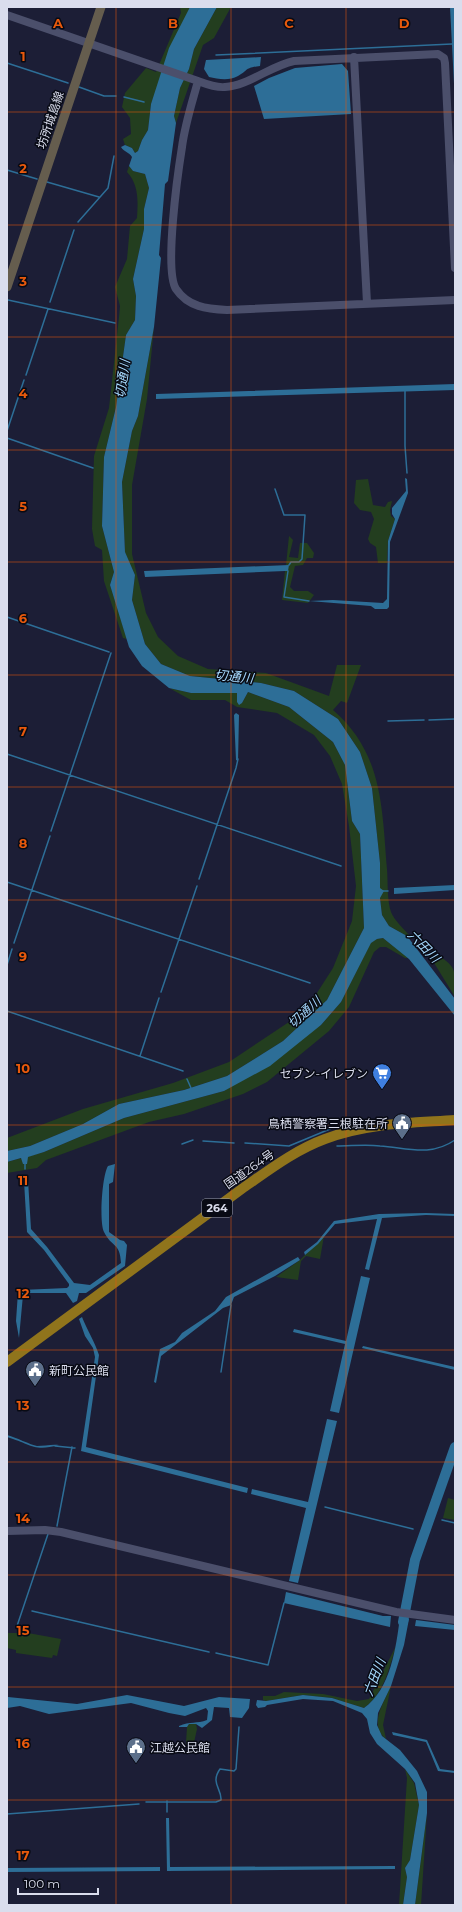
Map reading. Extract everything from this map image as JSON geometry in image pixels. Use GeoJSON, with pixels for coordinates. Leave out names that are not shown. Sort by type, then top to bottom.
{"type":"FeatureCollection","features":[{"type":"Feature","properties":{"kind":"highway","name":"国道264号"},"geometry":{"type":"LineString","coordinates":[[7,1362],[249,1184],[303,1149],[324,1139],[362,1128],[455,1120]]}},
{"type":"Feature","properties":{"kind":"main road","name":"坊所城島線"},"geometry":{"type":"LineString","coordinates":[[7,287],[101,7]]}},
{"type":"Feature","properties":{"kind":"street"},"geometry":{"type":"LineString","coordinates":[[7,15],[89,42],[195,80],[224,88],[237,85],[281,64],[294,61],[432,53],[438,54],[444,58],[455,268]]}},
{"type":"Feature","properties":{"kind":"street"},"geometry":{"type":"LineString","coordinates":[[354,57],[367,303]]}},
{"type":"Feature","properties":{"kind":"street"},"geometry":{"type":"LineString","coordinates":[[195,80],[182,146],[171,250],[171,276],[180,295],[188,302],[198,307],[227,310],[455,300]]}},
{"type":"Feature","properties":{"kind":"street"},"geometry":{"type":"LineString","coordinates":[[7,1531],[45,1530],[61,1532],[396,1612],[455,1620]]}},
{"type":"Feature","properties":{"kind":"green space"},"geometry":{"type":"Polygon","coordinates":[[[180,7],[190,7],[151,104],[148,130],[138,151],[135,153],[132,148],[125,145],[123,139],[131,134],[130,118],[122,107],[125,93],[146,68],[156,72],[181,13],[180,7]]]}},
{"type":"Feature","properties":{"kind":"green space"},"geometry":{"type":"Polygon","coordinates":[[[217,7],[231,7],[214,38],[203,45],[176,123],[174,116],[180,88],[189,69],[194,49],[217,7]]]}},
{"type":"Feature","properties":{"kind":"green space"},"geometry":{"type":"Polygon","coordinates":[[[129,166],[133,171],[145,174],[149,188],[144,209],[144,229],[133,279],[136,296],[135,320],[126,335],[116,407],[104,457],[102,526],[114,572],[110,585],[127,639],[123,638],[104,581],[102,550],[95,546],[92,529],[94,456],[109,408],[119,317],[120,306],[115,287],[127,259],[130,226],[137,218],[137,194],[134,182],[127,172],[129,166]]]}},
{"type":"Feature","properties":{"kind":"green space"},"geometry":{"type":"Polygon","coordinates":[[[154,327],[147,399],[132,485],[132,554],[146,613],[158,637],[178,656],[208,669],[266,673],[329,696],[337,665],[361,665],[347,703],[341,701],[333,710],[362,744],[371,763],[381,803],[388,897],[391,912],[394,918],[410,936],[407,936],[389,926],[382,915],[380,898],[380,863],[372,788],[360,752],[338,719],[294,691],[261,683],[190,676],[161,664],[145,644],[132,600],[135,575],[125,553],[122,482],[132,431],[138,416],[154,327]]]}},
{"type":"Feature","properties":{"kind":"green space"},"geometry":{"type":"Polygon","coordinates":[[[368,479],[373,505],[385,507],[388,502],[392,501],[390,510],[391,516],[395,519],[388,541],[387,563],[378,563],[376,547],[370,543],[368,539],[374,519],[371,512],[360,510],[354,503],[356,480],[368,479]]]}},
{"type":"Feature","properties":{"kind":"green space"},"geometry":{"type":"Polygon","coordinates":[[[289,536],[293,540],[289,557],[298,558],[300,543],[307,543],[314,553],[313,558],[307,558],[303,565],[295,566],[290,587],[294,591],[308,591],[314,595],[308,603],[282,600],[285,571],[288,571],[288,565],[286,565],[289,536]]]}},
{"type":"Feature","properties":{"kind":"green space"},"geometry":{"type":"Polygon","coordinates":[[[169,688],[191,693],[237,693],[237,702],[242,703],[248,692],[289,707],[333,742],[345,765],[352,821],[360,834],[364,928],[327,1000],[283,1041],[227,1076],[184,1090],[119,1104],[83,1124],[30,1146],[7,1151],[7,1138],[83,1109],[173,1083],[229,1062],[289,1022],[315,996],[333,968],[352,921],[356,886],[349,826],[342,784],[330,756],[314,735],[277,713],[237,707],[225,700],[191,700],[169,688]]]}},
{"type":"Feature","properties":{"kind":"green space"},"geometry":{"type":"Polygon","coordinates":[[[383,938],[409,958],[405,958],[386,947],[380,947],[374,952],[349,1007],[329,1031],[267,1082],[243,1094],[184,1114],[149,1122],[46,1160],[37,1168],[7,1173],[7,1162],[44,1152],[124,1118],[224,1091],[321,1025],[341,1002],[371,942],[383,938]]]}},
{"type":"Feature","properties":{"kind":"green space"},"geometry":{"type":"Polygon","coordinates":[[[433,952],[451,966],[455,974],[455,997],[428,953],[433,952]]]}},
{"type":"Feature","properties":{"kind":"green space"},"geometry":{"type":"Polygon","coordinates":[[[324,1236],[320,1259],[306,1256],[301,1261],[298,1280],[276,1277],[300,1260],[324,1236]]]}},
{"type":"Feature","properties":{"kind":"green space"},"geometry":{"type":"Polygon","coordinates":[[[448,1498],[455,1500],[455,1520],[443,1518],[448,1498]]]}},
{"type":"Feature","properties":{"kind":"green space"},"geometry":{"type":"Polygon","coordinates":[[[7,1633],[28,1633],[61,1639],[57,1656],[53,1655],[52,1658],[16,1653],[16,1650],[7,1648],[7,1633]]]}},
{"type":"Feature","properties":{"kind":"green space"},"geometry":{"type":"Polygon","coordinates":[[[396,1646],[388,1672],[381,1688],[371,1702],[364,1708],[332,1698],[303,1695],[266,1701],[263,1700],[263,1696],[275,1696],[284,1692],[323,1694],[357,1701],[369,1699],[396,1646]]]}},
{"type":"Feature","properties":{"kind":"green space"},"geometry":{"type":"Polygon","coordinates":[[[391,1686],[383,1725],[386,1739],[378,1727],[378,1720],[379,1713],[391,1686]]]}},
{"type":"Feature","properties":{"kind":"green space"},"geometry":{"type":"Polygon","coordinates":[[[189,1724],[196,1724],[197,1729],[193,1747],[188,1748],[186,1743],[187,1727],[189,1724]]]}},
{"type":"Feature","properties":{"kind":"green space"},"geometry":{"type":"Polygon","coordinates":[[[405,1769],[414,1783],[419,1805],[410,1860],[405,1868],[407,1877],[403,1905],[399,1905],[407,1778],[405,1769]]]}},
{"type":"Feature","properties":{"kind":"green space"},"geometry":{"type":"Polygon","coordinates":[[[427,1813],[421,1905],[415,1905],[427,1813]]]}},
{"type":"Feature","properties":{"kind":"water","name":"切通川"},"geometry":{"type":"Polygon","coordinates":[[[190,7],[217,7],[194,49],[189,69],[180,88],[174,116],[176,123],[168,181],[165,184],[159,255],[161,258],[154,327],[138,416],[132,431],[122,482],[125,552],[135,575],[132,600],[145,644],[161,664],[190,676],[261,683],[294,691],[338,719],[360,752],[372,788],[380,863],[380,888],[384,891],[380,898],[382,915],[389,926],[407,936],[455,999],[455,1016],[409,959],[383,938],[377,939],[371,943],[341,1002],[321,1025],[270,1066],[224,1091],[124,1118],[44,1152],[28,1157],[27,1164],[23,1164],[21,1158],[7,1162],[7,1151],[30,1146],[83,1124],[119,1104],[184,1090],[227,1076],[283,1041],[327,1000],[364,928],[360,834],[352,821],[345,765],[333,742],[289,707],[248,692],[242,703],[239,705],[237,702],[237,693],[191,693],[169,688],[142,666],[129,647],[110,585],[114,572],[102,526],[104,457],[116,407],[126,335],[135,320],[136,296],[133,279],[144,229],[144,209],[149,188],[145,174],[133,171],[129,166],[132,157],[121,147],[125,145],[132,148],[135,153],[138,151],[148,130],[151,104],[169,48],[190,7]]]}},
{"type":"Feature","properties":{"kind":"water"},"geometry":{"type":"Polygon","coordinates":[[[450,7],[455,7],[455,103],[450,7]]]}},
{"type":"Feature","properties":{"kind":"water"},"geometry":{"type":"Polygon","coordinates":[[[261,57],[260,66],[249,68],[231,79],[209,77],[204,69],[206,60],[261,57]]]}},
{"type":"Feature","properties":{"kind":"water"},"geometry":{"type":"Polygon","coordinates":[[[342,64],[348,71],[351,114],[264,119],[254,86],[269,78],[295,68],[342,64]]]}},
{"type":"Feature","properties":{"kind":"water"},"geometry":{"type":"Polygon","coordinates":[[[455,384],[455,390],[156,399],[156,394],[455,384]]]}},
{"type":"Feature","properties":{"kind":"water"},"geometry":{"type":"Polygon","coordinates":[[[405,478],[407,479],[408,493],[390,542],[389,607],[387,609],[375,609],[371,606],[309,601],[333,600],[383,603],[387,599],[388,541],[395,519],[392,514],[392,508],[406,491],[405,478]]]}},
{"type":"Feature","properties":{"kind":"water"},"geometry":{"type":"Polygon","coordinates":[[[289,565],[288,571],[145,577],[144,571],[289,565]]]}},
{"type":"Feature","properties":{"kind":"water"},"geometry":{"type":"Polygon","coordinates":[[[236,713],[239,715],[238,761],[236,760],[234,715],[236,713]]]}},
{"type":"Feature","properties":{"kind":"water"},"geometry":{"type":"Polygon","coordinates":[[[455,885],[455,890],[394,894],[394,888],[455,885]]]}},
{"type":"Feature","properties":{"kind":"water"},"geometry":{"type":"Polygon","coordinates":[[[115,1164],[113,1182],[109,1184],[109,1232],[120,1240],[124,1241],[127,1245],[125,1266],[86,1293],[79,1293],[77,1301],[73,1303],[66,1293],[25,1293],[23,1295],[19,1338],[16,1321],[18,1292],[21,1290],[67,1288],[69,1286],[44,1250],[27,1232],[24,1181],[28,1180],[31,1229],[47,1247],[74,1283],[90,1285],[121,1263],[117,1248],[107,1237],[102,1227],[101,1210],[104,1179],[108,1166],[115,1164]]]}},
{"type":"Feature","properties":{"kind":"water"},"geometry":{"type":"Polygon","coordinates":[[[379,1214],[455,1214],[455,1216],[426,1215],[382,1218],[369,1270],[365,1269],[377,1219],[335,1224],[318,1244],[305,1255],[304,1252],[317,1242],[334,1221],[379,1214]]]}},
{"type":"Feature","properties":{"kind":"water"},"geometry":{"type":"Polygon","coordinates":[[[298,1257],[300,1260],[275,1276],[234,1297],[231,1305],[223,1308],[161,1356],[156,1383],[154,1382],[160,1349],[175,1342],[182,1333],[215,1311],[226,1297],[298,1257]]]}},
{"type":"Feature","properties":{"kind":"water"},"geometry":{"type":"Polygon","coordinates":[[[361,1276],[370,1278],[339,1413],[330,1411],[345,1344],[293,1332],[294,1329],[346,1341],[361,1276]]]}},
{"type":"Feature","properties":{"kind":"water"},"geometry":{"type":"Polygon","coordinates":[[[82,1317],[99,1355],[86,1447],[248,1488],[247,1493],[81,1451],[95,1357],[93,1348],[85,1336],[79,1319],[82,1317]]]}},
{"type":"Feature","properties":{"kind":"water"},"geometry":{"type":"Polygon","coordinates":[[[363,1346],[455,1367],[455,1370],[362,1348],[363,1346]]]}},
{"type":"Feature","properties":{"kind":"water"},"geometry":{"type":"Polygon","coordinates":[[[327,1419],[337,1421],[298,1583],[289,1581],[306,1508],[251,1494],[252,1489],[308,1502],[327,1419]]]}},
{"type":"Feature","properties":{"kind":"water"},"geometry":{"type":"Polygon","coordinates":[[[7,1435],[37,1446],[59,1445],[43,1448],[37,1447],[7,1437],[7,1435]]]}},
{"type":"Feature","properties":{"kind":"water"},"geometry":{"type":"Polygon","coordinates":[[[455,1439],[455,1452],[445,1482],[441,1482],[455,1439]]]}},
{"type":"Feature","properties":{"kind":"water"},"geometry":{"type":"Polygon","coordinates":[[[286,1592],[383,1616],[391,1616],[390,1627],[284,1603],[286,1592]]]}},
{"type":"Feature","properties":{"kind":"water"},"geometry":{"type":"Polygon","coordinates":[[[400,1617],[409,1619],[404,1645],[391,1686],[378,1713],[377,1725],[382,1736],[400,1750],[417,1771],[427,1792],[427,1813],[415,1905],[403,1905],[407,1877],[405,1868],[410,1860],[419,1805],[415,1783],[405,1769],[377,1744],[370,1733],[367,1719],[362,1713],[333,1701],[303,1699],[258,1708],[256,1705],[257,1700],[266,1701],[303,1695],[332,1698],[364,1708],[373,1700],[380,1690],[391,1667],[400,1617]]]}},
{"type":"Feature","properties":{"kind":"water"},"geometry":{"type":"Polygon","coordinates":[[[416,1620],[455,1625],[455,1630],[415,1626],[416,1620]]]}},
{"type":"Feature","properties":{"kind":"water"},"geometry":{"type":"Polygon","coordinates":[[[127,1695],[184,1706],[219,1697],[250,1699],[249,1708],[242,1718],[230,1717],[229,1708],[214,1707],[212,1720],[202,1728],[196,1724],[189,1724],[187,1727],[179,1726],[207,1720],[208,1711],[206,1708],[185,1716],[131,1703],[49,1714],[20,1706],[7,1708],[8,1697],[77,1704],[127,1695]]]}},
{"type":"Feature","properties":{"kind":"water"},"geometry":{"type":"Polygon","coordinates":[[[392,1732],[427,1740],[440,1769],[455,1771],[455,1773],[438,1771],[426,1742],[393,1735],[392,1732]]]}},
{"type":"Feature","properties":{"kind":"water"},"geometry":{"type":"Polygon","coordinates":[[[166,1818],[169,1818],[170,1867],[395,1866],[395,1869],[167,1871],[166,1818]]]}},
{"type":"Feature","properties":{"kind":"water"},"geometry":{"type":"Polygon","coordinates":[[[160,1867],[160,1871],[7,1872],[7,1868],[160,1867]]]}},
{"type":"Feature","properties":{"kind":"waterway"},"geometry":{"type":"LineString","coordinates":[[216,55],[452,44]]}},
{"type":"Feature","properties":{"kind":"waterway"},"geometry":{"type":"LineString","coordinates":[[7,63],[68,83]]}},
{"type":"Feature","properties":{"kind":"waterway"},"geometry":{"type":"LineString","coordinates":[[79,87],[104,96],[116,96]]}},
{"type":"Feature","properties":{"kind":"waterway"},"geometry":{"type":"LineString","coordinates":[[124,97],[144,102]]}},
{"type":"Feature","properties":{"kind":"waterway"},"geometry":{"type":"LineString","coordinates":[[78,222],[108,188],[114,156]]}},
{"type":"Feature","properties":{"kind":"waterway"},"geometry":{"type":"LineString","coordinates":[[7,170],[37,179]]}},
{"type":"Feature","properties":{"kind":"waterway"},"geometry":{"type":"LineString","coordinates":[[47,182],[99,197]]}},
{"type":"Feature","properties":{"kind":"waterway"},"geometry":{"type":"LineString","coordinates":[[50,302],[74,230]]}},
{"type":"Feature","properties":{"kind":"waterway"},"geometry":{"type":"LineString","coordinates":[[8,300],[115,323]]}},
{"type":"Feature","properties":{"kind":"waterway"},"geometry":{"type":"LineString","coordinates":[[26,375],[48,309]]}},
{"type":"Feature","properties":{"kind":"waterway"},"geometry":{"type":"LineString","coordinates":[[7,431],[24,380]]}},
{"type":"Feature","properties":{"kind":"waterway"},"geometry":{"type":"LineString","coordinates":[[405,391],[405,446],[407,473]]}},
{"type":"Feature","properties":{"kind":"waterway"},"geometry":{"type":"LineString","coordinates":[[7,438],[93,468]]}},
{"type":"Feature","properties":{"kind":"waterway"},"geometry":{"type":"LineString","coordinates":[[275,489],[284,515],[305,515],[302,559],[299,562],[291,562],[289,565]]}},
{"type":"Feature","properties":{"kind":"waterway"},"geometry":{"type":"LineString","coordinates":[[288,571],[284,597],[309,601]]}},
{"type":"Feature","properties":{"kind":"waterway"},"geometry":{"type":"LineString","coordinates":[[7,617],[109,652]]}},
{"type":"Feature","properties":{"kind":"waterway"},"geometry":{"type":"LineString","coordinates":[[51,831],[111,653]]}},
{"type":"Feature","properties":{"kind":"waterway"},"geometry":{"type":"LineString","coordinates":[[429,720],[455,719]]}},
{"type":"Feature","properties":{"kind":"waterway"},"geometry":{"type":"LineString","coordinates":[[388,721],[424,720]]}},
{"type":"Feature","properties":{"kind":"waterway"},"geometry":{"type":"LineString","coordinates":[[7,754],[341,866]]}},
{"type":"Feature","properties":{"kind":"waterway"},"geometry":{"type":"LineString","coordinates":[[199,879],[238,759]]}},
{"type":"Feature","properties":{"kind":"waterway"},"geometry":{"type":"LineString","coordinates":[[14,943],[50,836]]}},
{"type":"Feature","properties":{"kind":"waterway"},"geometry":{"type":"LineString","coordinates":[[7,882],[310,983]]}},
{"type":"Feature","properties":{"kind":"waterway"},"geometry":{"type":"LineString","coordinates":[[161,992],[197,886]]}},
{"type":"Feature","properties":{"kind":"waterway"},"geometry":{"type":"LineString","coordinates":[[382,891],[388,891]]}},
{"type":"Feature","properties":{"kind":"waterway"},"geometry":{"type":"LineString","coordinates":[[7,965],[12,949]]}},
{"type":"Feature","properties":{"kind":"waterway"},"geometry":{"type":"LineString","coordinates":[[140,1056],[159,998]]}},
{"type":"Feature","properties":{"kind":"waterway"},"geometry":{"type":"LineString","coordinates":[[7,1011],[183,1071]]}},
{"type":"Feature","properties":{"kind":"waterway"},"geometry":{"type":"LineString","coordinates":[[187,1079],[191,1088]]}},
{"type":"Feature","properties":{"kind":"waterway"},"geometry":{"type":"LineString","coordinates":[[245,1143],[289,1146],[330,1129]]}},
{"type":"Feature","properties":{"kind":"waterway"},"geometry":{"type":"LineString","coordinates":[[182,1144],[193,1140]]}},
{"type":"Feature","properties":{"kind":"waterway"},"geometry":{"type":"LineString","coordinates":[[337,1146],[369,1145],[428,1150],[446,1145],[455,1140]]}},
{"type":"Feature","properties":{"kind":"waterway"},"geometry":{"type":"LineString","coordinates":[[203,1141],[234,1143]]}},
{"type":"Feature","properties":{"kind":"waterway"},"geometry":{"type":"LineString","coordinates":[[25,1163],[25,1169]]}},
{"type":"Feature","properties":{"kind":"waterway"},"geometry":{"type":"LineString","coordinates":[[221,1372],[231,1305]]}},
{"type":"Feature","properties":{"kind":"waterway"},"geometry":{"type":"LineString","coordinates":[[55,1446],[75,1448]]}},
{"type":"Feature","properties":{"kind":"waterway"},"geometry":{"type":"LineString","coordinates":[[57,1526],[72,1447]]}},
{"type":"Feature","properties":{"kind":"waterway","name":"六田川"},"geometry":{"type":"LineString","coordinates":[[403,1622],[415,1560],[455,1447]]}},
{"type":"Feature","properties":{"kind":"waterway"},"geometry":{"type":"LineString","coordinates":[[325,1507],[413,1529]]}},
{"type":"Feature","properties":{"kind":"waterway"},"geometry":{"type":"LineString","coordinates":[[442,1520],[455,1523]]}},
{"type":"Feature","properties":{"kind":"waterway"},"geometry":{"type":"LineString","coordinates":[[17,1626],[48,1534]]}},
{"type":"Feature","properties":{"kind":"waterway"},"geometry":{"type":"LineString","coordinates":[[216,1653],[268,1665],[284,1603]]}},
{"type":"Feature","properties":{"kind":"waterway"},"geometry":{"type":"LineString","coordinates":[[32,1611],[209,1652]]}},
{"type":"Feature","properties":{"kind":"waterway"},"geometry":{"type":"LineString","coordinates":[[146,1802],[216,1802],[221,1800],[216,1778],[220,1769],[234,1771],[236,1769],[239,1727]]}},
{"type":"Feature","properties":{"kind":"waterway"},"geometry":{"type":"LineString","coordinates":[[167,1801],[167,1812]]}},
{"type":"Feature","properties":{"kind":"waterway"},"geometry":{"type":"LineString","coordinates":[[7,1814],[139,1804]]}},
{"type":"Feature","properties":{"kind":"place","name":"セブン-イレブン"},"geometry":{"type":"Point","coordinates":[382,1090]}},
{"type":"Feature","properties":{"kind":"place","name":"鳥栖警察署三根駐在所"},"geometry":{"type":"Point","coordinates":[402,1140]}},
{"type":"Feature","properties":{"kind":"place","name":"新町公民館"},"geometry":{"type":"Point","coordinates":[35,1387]}},
{"type":"Feature","properties":{"kind":"place","name":"江越公民館"},"geometry":{"type":"Point","coordinates":[136,1764]}}]}
